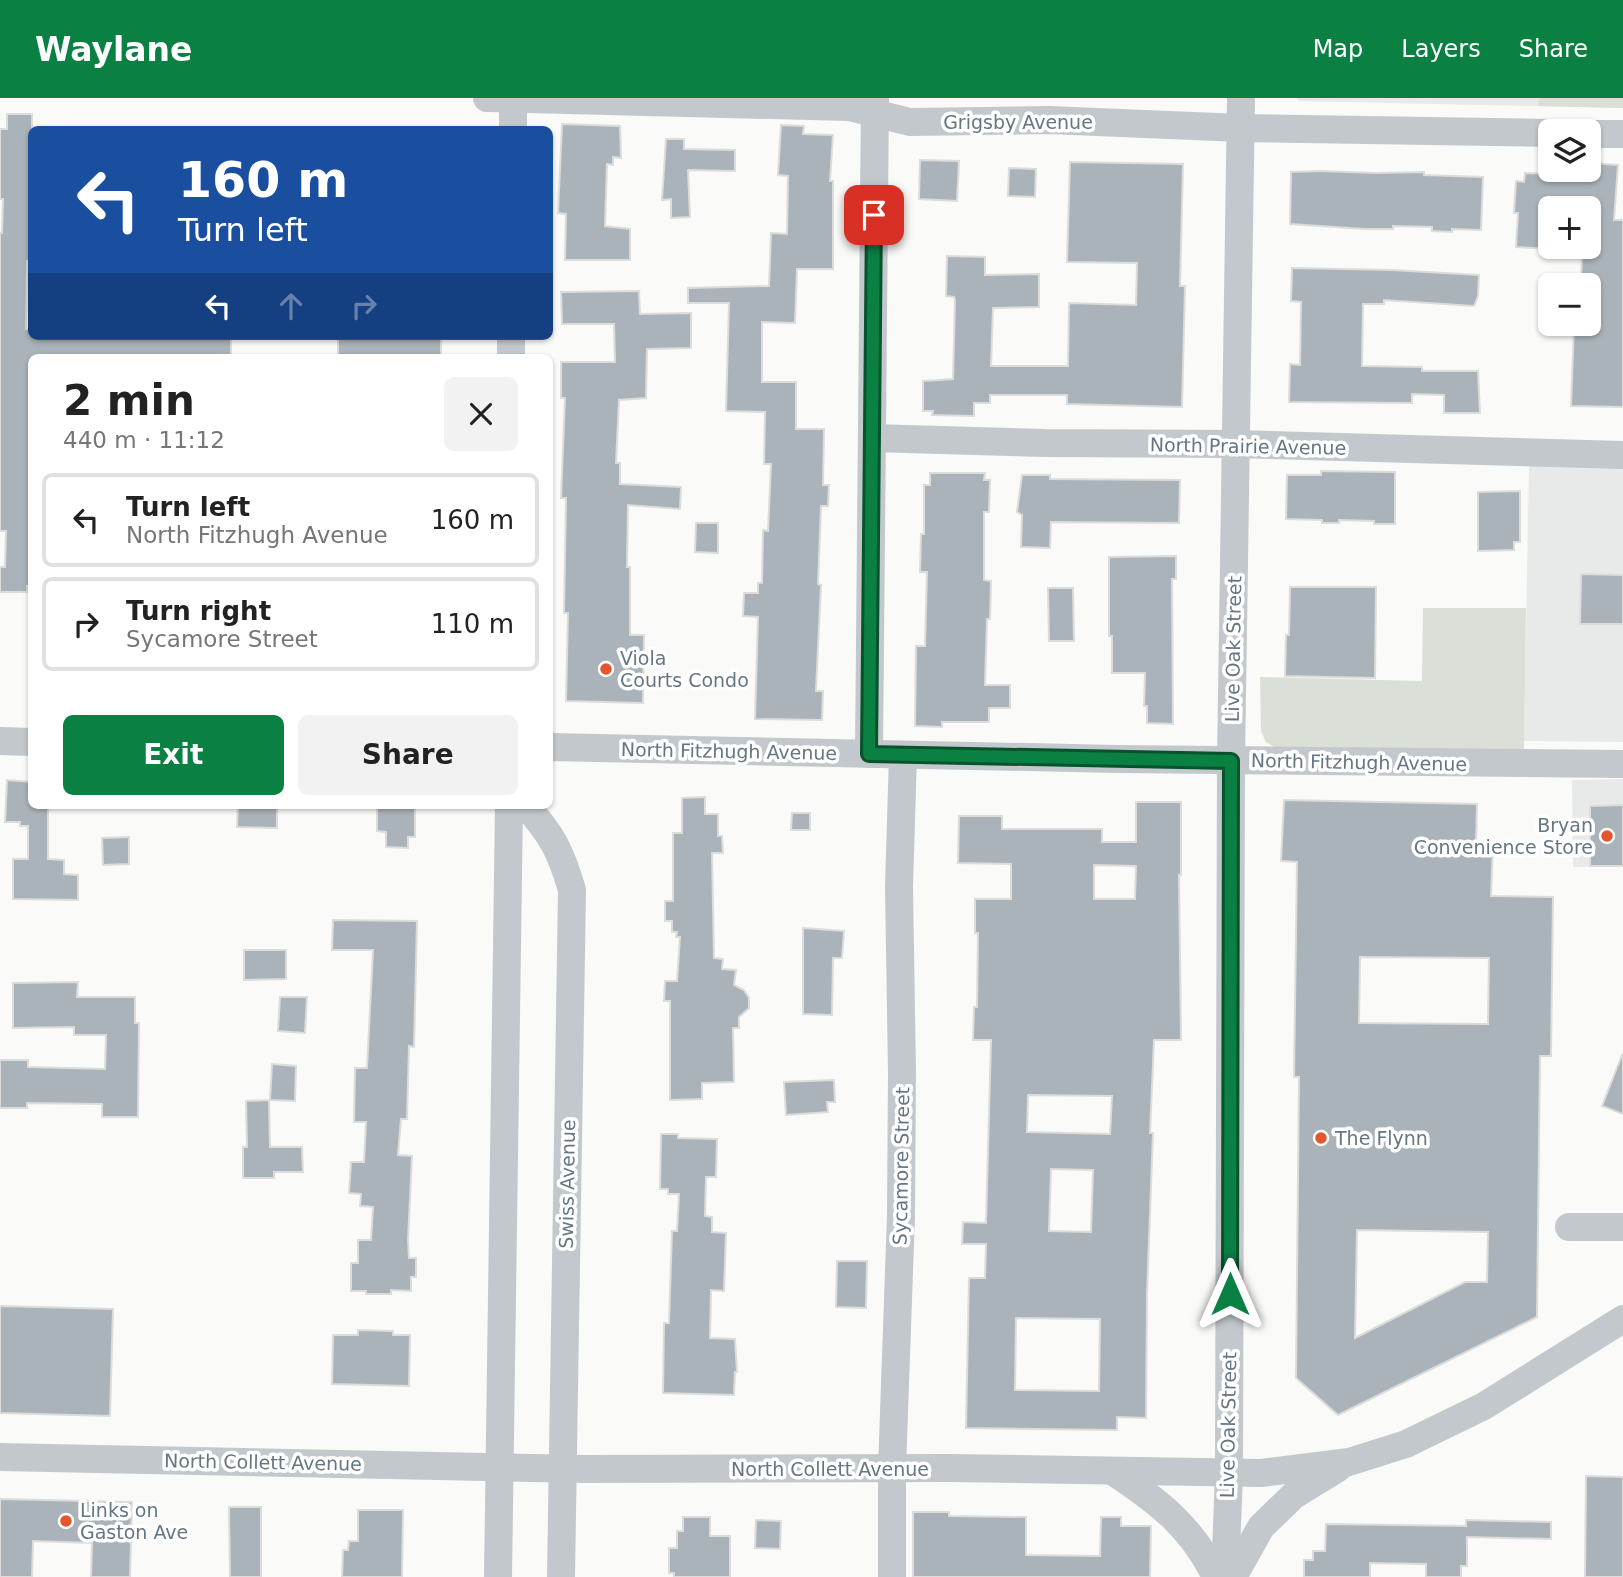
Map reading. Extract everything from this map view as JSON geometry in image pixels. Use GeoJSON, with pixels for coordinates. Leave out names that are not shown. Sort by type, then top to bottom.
{"type":"FeatureCollection","features":[{"type":"Feature","properties":{"kind":"street","name":"Grigsby Avenue"},"geometry":{"type":"LineString","coordinates":[[487,98],[875,106],[910,122],[1049,120],[1241,128],[1538,132]]}},
{"type":"Feature","properties":{"kind":"street"},"geometry":{"type":"LineString","coordinates":[[513,98],[513,126]]}},
{"type":"Feature","properties":{"kind":"street","name":"Live Oak Street"},"geometry":{"type":"LineString","coordinates":[[1225,1577],[1229,1474],[1231,761],[1241,98]]}},
{"type":"Feature","properties":{"kind":"street"},"geometry":{"type":"LineString","coordinates":[[869,754],[875,106]]}},
{"type":"Feature","properties":{"kind":"street"},"geometry":{"type":"LineString","coordinates":[[1601,134],[1623,134]]}},
{"type":"Feature","properties":{"kind":"street","name":"North Prairie Avenue"},"geometry":{"type":"LineString","coordinates":[[872,438],[1045,443],[1236,444],[1623,455]]}},
{"type":"Feature","properties":{"kind":"street"},"geometry":{"type":"LineString","coordinates":[[0,741],[28,742]]}},
{"type":"Feature","properties":{"kind":"street","name":"North Fitzhugh Avenue"},"geometry":{"type":"LineString","coordinates":[[553,747],[1231,761],[1623,764]]}},
{"type":"Feature","properties":{"kind":"street","name":"Sycamore Street"},"geometry":{"type":"LineString","coordinates":[[892,1577],[892,1469],[901,1215],[900,887],[903,755]]}},
{"type":"Feature","properties":{"kind":"street"},"geometry":{"type":"LineString","coordinates":[[498,1577],[509,809]]}},
{"type":"Feature","properties":{"kind":"street","name":"Swiss Avenue"},"geometry":{"type":"LineString","coordinates":[[529,809],[552,838],[562,857],[572,890],[561,1577]]}},
{"type":"Feature","properties":{"kind":"street"},"geometry":{"type":"LineString","coordinates":[[1569,1227],[1623,1227]]}},
{"type":"Feature","properties":{"kind":"street","name":"North Collett Avenue"},"geometry":{"type":"LineString","coordinates":[[0,1457],[500,1468],[1261,1474],[1349,1462],[1405,1444],[1472,1413],[1623,1319]]}},
{"type":"Feature","properties":{"kind":"street"},"geometry":{"type":"LineString","coordinates":[[1233,1577],[1262,1527],[1294,1495],[1349,1462]]}},
{"type":"Feature","properties":{"kind":"street"},"geometry":{"type":"LineString","coordinates":[[1114,1472],[1157,1501],[1181,1523],[1209,1561],[1216,1577]]}},
{"type":"Feature","properties":{"kind":"shaded area"},"geometry":{"type":"Polygon","coordinates":[[[1296,98],[1623,98],[1623,108],[1299,101],[1296,98]]]}},
{"type":"Feature","properties":{"kind":"shaded area"},"geometry":{"type":"Polygon","coordinates":[[[1539,98],[1623,98],[1623,108],[1538,106],[1539,98]]]}},
{"type":"Feature","properties":{"kind":"shaded area"},"geometry":{"type":"Polygon","coordinates":[[[1529,464],[1623,464],[1623,742],[1524,741],[1529,464]]]}},
{"type":"Feature","properties":{"kind":"shaded area"},"geometry":{"type":"Polygon","coordinates":[[[1423,608],[1526,608],[1524,750],[1274,747],[1266,742],[1261,731],[1260,677],[1422,681],[1423,608]]]}},
{"type":"Feature","properties":{"kind":"shaded area"},"geometry":{"type":"Polygon","coordinates":[[[1623,779],[1623,866],[1573,867],[1572,780],[1623,779]]]}},
{"type":"Feature","properties":{"kind":"building"},"geometry":{"type":"Polygon","coordinates":[[[7,114],[32,114],[32,126],[28,126],[28,340],[231,340],[231,354],[28,354],[27,592],[0,592],[0,567],[5,567],[6,531],[0,531],[0,233],[3,199],[0,199],[0,129],[7,129],[7,114]]]}},
{"type":"Feature","properties":{"kind":"building"},"geometry":{"type":"Polygon","coordinates":[[[562,124],[620,126],[621,158],[613,157],[613,165],[607,164],[605,226],[630,229],[630,260],[565,260],[566,214],[558,213],[562,124]]]}},
{"type":"Feature","properties":{"kind":"building"},"geometry":{"type":"Polygon","coordinates":[[[781,125],[804,126],[803,134],[833,135],[830,181],[833,181],[833,269],[797,269],[795,323],[762,322],[762,382],[796,382],[796,429],[824,429],[823,485],[829,485],[828,506],[821,506],[818,584],[821,585],[816,691],[823,691],[822,720],[755,719],[758,617],[743,616],[744,593],[758,593],[758,583],[762,583],[763,530],[768,531],[771,464],[764,464],[765,412],[726,411],[729,303],[688,303],[688,288],[769,286],[771,233],[787,234],[788,176],[778,175],[781,125]]]}},
{"type":"Feature","properties":{"kind":"building"},"geometry":{"type":"Polygon","coordinates":[[[666,139],[684,139],[684,149],[735,150],[735,171],[688,170],[690,217],[671,218],[671,199],[662,200],[666,139]]]}},
{"type":"Feature","properties":{"kind":"building"},"geometry":{"type":"Polygon","coordinates":[[[920,160],[959,161],[957,201],[919,199],[920,160]]]}},
{"type":"Feature","properties":{"kind":"building"},"geometry":{"type":"Polygon","coordinates":[[[1070,162],[1183,164],[1180,286],[1185,286],[1182,407],[1067,404],[1067,395],[990,395],[990,403],[974,403],[974,416],[932,415],[933,411],[923,411],[923,381],[953,379],[955,300],[954,297],[946,296],[947,256],[985,257],[985,275],[1039,274],[1039,307],[993,308],[991,366],[1068,366],[1069,303],[1136,305],[1137,263],[1067,262],[1070,162]]]}},
{"type":"Feature","properties":{"kind":"building"},"geometry":{"type":"Polygon","coordinates":[[[1601,164],[1618,165],[1614,220],[1623,220],[1623,407],[1571,406],[1574,336],[1601,336],[1601,273],[1581,273],[1582,259],[1601,259],[1601,196],[1538,196],[1538,248],[1516,247],[1516,181],[1524,182],[1525,173],[1538,173],[1538,182],[1601,182],[1601,164]]]}},
{"type":"Feature","properties":{"kind":"building"},"geometry":{"type":"Polygon","coordinates":[[[1009,168],[1036,169],[1035,197],[1008,196],[1009,168]]]}},
{"type":"Feature","properties":{"kind":"building"},"geometry":{"type":"Polygon","coordinates":[[[1291,172],[1424,172],[1424,175],[1483,177],[1481,230],[1452,229],[1452,232],[1432,231],[1432,227],[1393,226],[1393,229],[1365,229],[1290,224],[1291,172]]]}},
{"type":"Feature","properties":{"kind":"building"},"geometry":{"type":"Polygon","coordinates":[[[1292,268],[1479,275],[1478,296],[1474,306],[1384,300],[1384,304],[1363,304],[1362,366],[1422,367],[1422,371],[1478,371],[1480,413],[1444,413],[1444,395],[1412,394],[1412,403],[1289,402],[1290,364],[1300,365],[1301,302],[1291,301],[1292,268]]]}},
{"type":"Feature","properties":{"kind":"building"},"geometry":{"type":"Polygon","coordinates":[[[639,291],[640,314],[691,313],[691,348],[647,349],[646,398],[619,400],[616,463],[620,463],[620,484],[681,487],[680,509],[628,505],[630,635],[644,635],[643,703],[566,701],[566,498],[561,498],[565,398],[561,398],[561,362],[615,362],[614,324],[562,324],[561,292],[639,291]]]}},
{"type":"Feature","properties":{"kind":"building"},"geometry":{"type":"Polygon","coordinates":[[[338,340],[441,340],[441,354],[338,354],[338,340]]]}},
{"type":"Feature","properties":{"kind":"building"},"geometry":{"type":"Polygon","coordinates":[[[1321,471],[1395,472],[1395,524],[1339,520],[1339,523],[1322,523],[1322,520],[1286,519],[1287,475],[1321,475],[1321,471]]]}},
{"type":"Feature","properties":{"kind":"building"},"geometry":{"type":"Polygon","coordinates":[[[930,473],[985,473],[984,480],[990,480],[989,512],[984,512],[984,580],[991,581],[985,685],[1010,685],[1010,708],[989,708],[989,722],[942,722],[942,727],[915,726],[916,646],[925,646],[927,572],[920,572],[921,534],[924,534],[924,485],[930,485],[930,473]]]}},
{"type":"Feature","properties":{"kind":"building"},"geometry":{"type":"Polygon","coordinates":[[[1022,475],[1050,475],[1050,479],[1180,480],[1179,523],[1051,522],[1050,548],[1021,547],[1022,515],[1017,512],[1022,475]]]}},
{"type":"Feature","properties":{"kind":"building"},"geometry":{"type":"Polygon","coordinates":[[[1520,491],[1520,542],[1514,542],[1514,550],[1478,551],[1478,492],[1520,491]]]}},
{"type":"Feature","properties":{"kind":"building"},"geometry":{"type":"Polygon","coordinates":[[[696,523],[718,523],[718,553],[695,552],[696,523]]]}},
{"type":"Feature","properties":{"kind":"building"},"geometry":{"type":"Polygon","coordinates":[[[1176,556],[1176,579],[1172,579],[1173,724],[1147,723],[1147,706],[1144,706],[1145,673],[1112,673],[1109,557],[1176,556]]]}},
{"type":"Feature","properties":{"kind":"building"},"geometry":{"type":"Polygon","coordinates":[[[1581,574],[1623,575],[1623,624],[1580,624],[1581,574]]]}},
{"type":"Feature","properties":{"kind":"building"},"geometry":{"type":"Polygon","coordinates":[[[1290,587],[1376,587],[1375,678],[1285,676],[1290,587]]]}},
{"type":"Feature","properties":{"kind":"building"},"geometry":{"type":"Polygon","coordinates":[[[1048,588],[1073,588],[1074,641],[1049,641],[1048,588]]]}},
{"type":"Feature","properties":{"kind":"building"},"geometry":{"type":"Polygon","coordinates":[[[7,780],[28,782],[28,809],[48,809],[48,859],[64,860],[64,874],[78,875],[78,900],[13,899],[13,859],[28,859],[28,826],[20,826],[20,822],[5,822],[7,780]]]}},
{"type":"Feature","properties":{"kind":"building"},"geometry":{"type":"Polygon","coordinates":[[[705,797],[705,814],[718,814],[718,836],[722,836],[723,853],[712,853],[714,958],[723,959],[722,969],[736,970],[734,985],[744,990],[749,998],[749,1008],[739,1017],[739,1028],[733,1028],[734,1082],[702,1083],[702,1099],[670,1100],[670,1001],[664,1001],[665,981],[677,981],[680,937],[676,937],[677,932],[672,932],[672,921],[665,921],[665,901],[673,901],[673,833],[682,833],[682,798],[705,797]]]}},
{"type":"Feature","properties":{"kind":"building","name":"The Flynn"},"geometry":{"type":"Polygon","coordinates":[[[1284,800],[1477,804],[1476,845],[1493,845],[1491,896],[1553,897],[1551,1056],[1540,1056],[1537,1317],[1338,1415],[1296,1378],[1299,1077],[1294,1077],[1297,862],[1281,861],[1284,800]],[[1360,957],[1359,1023],[1488,1024],[1489,958],[1360,957]],[[1357,1230],[1355,1338],[1465,1282],[1487,1282],[1488,1232],[1357,1230]]]}},
{"type":"Feature","properties":{"kind":"building"},"geometry":{"type":"Polygon","coordinates":[[[1136,802],[1181,802],[1181,1040],[1154,1040],[1146,1418],[1117,1417],[1117,1430],[966,1428],[969,1278],[985,1278],[986,1244],[962,1244],[963,1222],[986,1223],[991,1040],[973,1040],[974,1007],[977,1007],[978,933],[975,933],[975,899],[1011,899],[1011,864],[958,863],[959,816],[1002,816],[1002,829],[1102,829],[1102,842],[1136,842],[1136,802]],[[1094,865],[1094,899],[1135,899],[1136,866],[1094,865]],[[1028,1095],[1027,1132],[1110,1134],[1112,1096],[1028,1095]],[[1051,1169],[1049,1231],[1091,1232],[1093,1170],[1051,1169]],[[1016,1318],[1015,1390],[1099,1391],[1100,1319],[1016,1318]]]}},
{"type":"Feature","properties":{"kind":"building","name":"Bryan Convenience Store"},"geometry":{"type":"Polygon","coordinates":[[[1623,805],[1623,866],[1590,866],[1590,806],[1623,805]]]}},
{"type":"Feature","properties":{"kind":"building"},"geometry":{"type":"Polygon","coordinates":[[[238,809],[277,809],[277,828],[237,827],[238,809]]]}},
{"type":"Feature","properties":{"kind":"building"},"geometry":{"type":"Polygon","coordinates":[[[377,809],[415,809],[415,837],[408,837],[408,848],[386,847],[386,832],[377,831],[377,809]]]}},
{"type":"Feature","properties":{"kind":"building"},"geometry":{"type":"Polygon","coordinates":[[[792,813],[810,813],[810,830],[791,830],[792,813]]]}},
{"type":"Feature","properties":{"kind":"building"},"geometry":{"type":"Polygon","coordinates":[[[129,837],[129,864],[103,865],[102,838],[129,837]]]}},
{"type":"Feature","properties":{"kind":"building"},"geometry":{"type":"Polygon","coordinates":[[[333,920],[417,921],[414,1047],[409,1046],[407,1119],[401,1119],[398,1155],[412,1156],[408,1240],[409,1258],[416,1258],[416,1277],[411,1277],[411,1291],[391,1290],[391,1294],[366,1294],[366,1291],[351,1291],[351,1263],[358,1263],[358,1240],[371,1240],[373,1207],[360,1206],[361,1194],[349,1193],[351,1162],[364,1162],[366,1122],[354,1122],[355,1068],[367,1068],[373,950],[332,950],[333,920]]]}},
{"type":"Feature","properties":{"kind":"building"},"geometry":{"type":"Polygon","coordinates":[[[803,928],[844,931],[842,958],[833,958],[832,1015],[803,1014],[803,928]]]}},
{"type":"Feature","properties":{"kind":"building"},"geometry":{"type":"Polygon","coordinates":[[[244,950],[286,950],[286,979],[244,980],[244,950]]]}},
{"type":"Feature","properties":{"kind":"building"},"geometry":{"type":"Polygon","coordinates":[[[78,982],[77,997],[135,997],[135,1023],[139,1023],[138,1117],[102,1117],[102,1104],[27,1103],[27,1108],[0,1108],[0,1060],[28,1060],[28,1067],[105,1069],[106,1035],[74,1035],[74,1027],[13,1028],[13,983],[78,982]]]}},
{"type":"Feature","properties":{"kind":"building"},"geometry":{"type":"Polygon","coordinates":[[[280,997],[307,997],[305,1033],[278,1031],[280,997]]]}},
{"type":"Feature","properties":{"kind":"building"},"geometry":{"type":"Polygon","coordinates":[[[1623,1056],[1623,1114],[1602,1106],[1623,1056]]]}},
{"type":"Feature","properties":{"kind":"building"},"geometry":{"type":"Polygon","coordinates":[[[272,1064],[296,1066],[295,1101],[270,1100],[272,1064]]]}},
{"type":"Feature","properties":{"kind":"building"},"geometry":{"type":"Polygon","coordinates":[[[834,1080],[835,1102],[827,1102],[828,1112],[786,1115],[784,1082],[834,1080]]]}},
{"type":"Feature","properties":{"kind":"building"},"geometry":{"type":"Polygon","coordinates":[[[269,1100],[270,1147],[302,1147],[303,1172],[274,1172],[274,1178],[243,1178],[243,1147],[247,1147],[246,1101],[269,1100]]]}},
{"type":"Feature","properties":{"kind":"building"},"geometry":{"type":"Polygon","coordinates":[[[661,1134],[678,1134],[678,1138],[717,1139],[716,1177],[706,1177],[705,1216],[712,1217],[712,1232],[726,1233],[724,1291],[711,1290],[710,1338],[735,1339],[737,1372],[734,1395],[663,1393],[664,1323],[669,1323],[672,1231],[677,1231],[679,1194],[668,1194],[668,1189],[660,1189],[661,1134]]]}},
{"type":"Feature","properties":{"kind":"building"},"geometry":{"type":"Polygon","coordinates":[[[837,1261],[867,1261],[866,1308],[836,1307],[837,1261]]]}},
{"type":"Feature","properties":{"kind":"building"},"geometry":{"type":"Polygon","coordinates":[[[0,1306],[113,1309],[110,1416],[0,1413],[0,1306]]]}},
{"type":"Feature","properties":{"kind":"building"},"geometry":{"type":"Polygon","coordinates":[[[358,1330],[393,1331],[393,1335],[410,1335],[409,1386],[332,1384],[333,1335],[358,1335],[358,1330]]]}},
{"type":"Feature","properties":{"kind":"building"},"geometry":{"type":"Polygon","coordinates":[[[1586,1476],[1623,1477],[1623,1577],[1585,1577],[1586,1476]]]}},
{"type":"Feature","properties":{"kind":"building","name":"Links on Gaston Ave"},"geometry":{"type":"Polygon","coordinates":[[[0,1499],[132,1502],[130,1577],[91,1577],[92,1543],[33,1541],[32,1577],[0,1577],[0,1499]]]}},
{"type":"Feature","properties":{"kind":"building"},"geometry":{"type":"Polygon","coordinates":[[[229,1507],[261,1507],[261,1577],[230,1577],[229,1507]]]}},
{"type":"Feature","properties":{"kind":"building"},"geometry":{"type":"Polygon","coordinates":[[[358,1510],[403,1510],[402,1577],[342,1577],[343,1550],[348,1550],[349,1541],[358,1541],[358,1510]]]}},
{"type":"Feature","properties":{"kind":"building"},"geometry":{"type":"Polygon","coordinates":[[[913,1512],[949,1512],[949,1516],[1026,1517],[1026,1555],[1100,1556],[1101,1517],[1121,1517],[1121,1526],[1151,1526],[1150,1577],[913,1577],[913,1512]]]}},
{"type":"Feature","properties":{"kind":"building"},"geometry":{"type":"Polygon","coordinates":[[[683,1517],[710,1517],[710,1536],[730,1536],[730,1577],[674,1577],[674,1573],[669,1573],[669,1548],[677,1548],[677,1531],[683,1531],[683,1517]]]}},
{"type":"Feature","properties":{"kind":"building"},"geometry":{"type":"Polygon","coordinates":[[[756,1520],[781,1521],[780,1549],[755,1548],[756,1520]]]}},
{"type":"Feature","properties":{"kind":"building"},"geometry":{"type":"Polygon","coordinates":[[[1466,1520],[1551,1522],[1551,1539],[1467,1537],[1467,1566],[1461,1566],[1461,1577],[1426,1577],[1426,1564],[1370,1563],[1370,1577],[1304,1577],[1304,1560],[1313,1560],[1313,1551],[1325,1551],[1326,1524],[1466,1526],[1466,1520]]]}},
{"type":"Feature","properties":{"kind":"place","name":"Viola Courts Condo"},"geometry":{"type":"Point","coordinates":[606,669]}},
{"type":"Feature","properties":{"kind":"place","name":"Bryan Convenience Store"},"geometry":{"type":"Point","coordinates":[1607,836]}},
{"type":"Feature","properties":{"kind":"place","name":"The Flynn"},"geometry":{"type":"Point","coordinates":[1321,1138]}},
{"type":"Feature","properties":{"kind":"place","name":"Links on Gaston Ave"},"geometry":{"type":"Point","coordinates":[66,1521]}},
{"type":"Feature","properties":{"kind":"route"},"geometry":{"type":"LineString","coordinates":[[874,215],[869,754],[1231,761],[1230,1294]]}}]}
